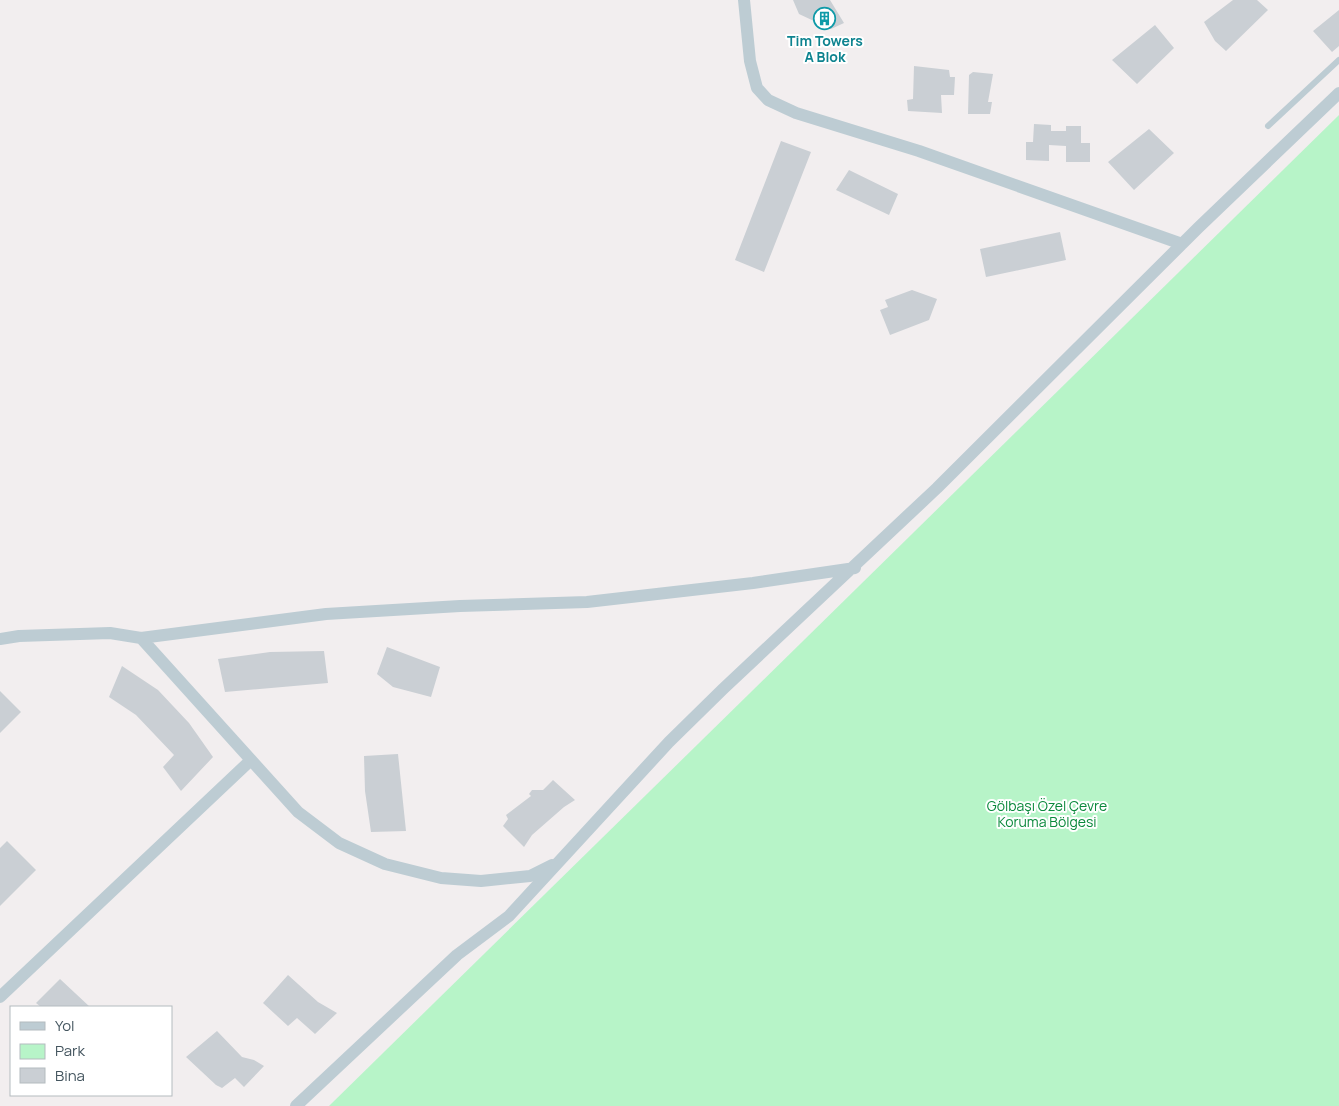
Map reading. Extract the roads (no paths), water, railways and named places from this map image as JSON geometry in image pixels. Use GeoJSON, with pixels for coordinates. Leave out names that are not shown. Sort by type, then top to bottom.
{"type":"FeatureCollection","features":[{"type":"Feature","properties":{"kind":"street"},"geometry":{"type":"LineString","coordinates":[[744,0],[750,62],[757,88],[768,100],[796,113],[919,151],[1182,244]]}},
{"type":"Feature","properties":{"kind":"street"},"geometry":{"type":"LineString","coordinates":[[296,1106],[457,954],[509,916],[682,729],[750,663],[854,568],[1182,244],[1339,93]]}},
{"type":"Feature","properties":{"kind":"street"},"geometry":{"type":"LineString","coordinates":[[1325,106],[1339,102]]}},
{"type":"Feature","properties":{"kind":"street"},"geometry":{"type":"LineString","coordinates":[[0,639],[19,636],[110,634],[141,638],[326,614],[460,606],[587,602],[753,583],[854,568]]}},
{"type":"Feature","properties":{"kind":"street"},"geometry":{"type":"LineString","coordinates":[[141,638],[298,812],[339,843],[385,864],[441,878],[481,881],[530,876],[561,860]]}},
{"type":"Feature","properties":{"kind":"street"},"geometry":{"type":"LineString","coordinates":[[0,997],[251,760]]}},
{"type":"Feature","properties":{"kind":"lane"},"geometry":{"type":"LineString","coordinates":[[1268,126],[1339,60]]}},
{"type":"Feature","properties":{"kind":"place","name":"Tim Towers A Blok"},"geometry":{"type":"Point","coordinates":[825,18]}},
{"type":"Feature","properties":{"kind":"park label","name":"Gölbaşı Özel Çevre Koruma Bölgesi"},"geometry":{"type":"Point","coordinates":[1047,814]}}]}
